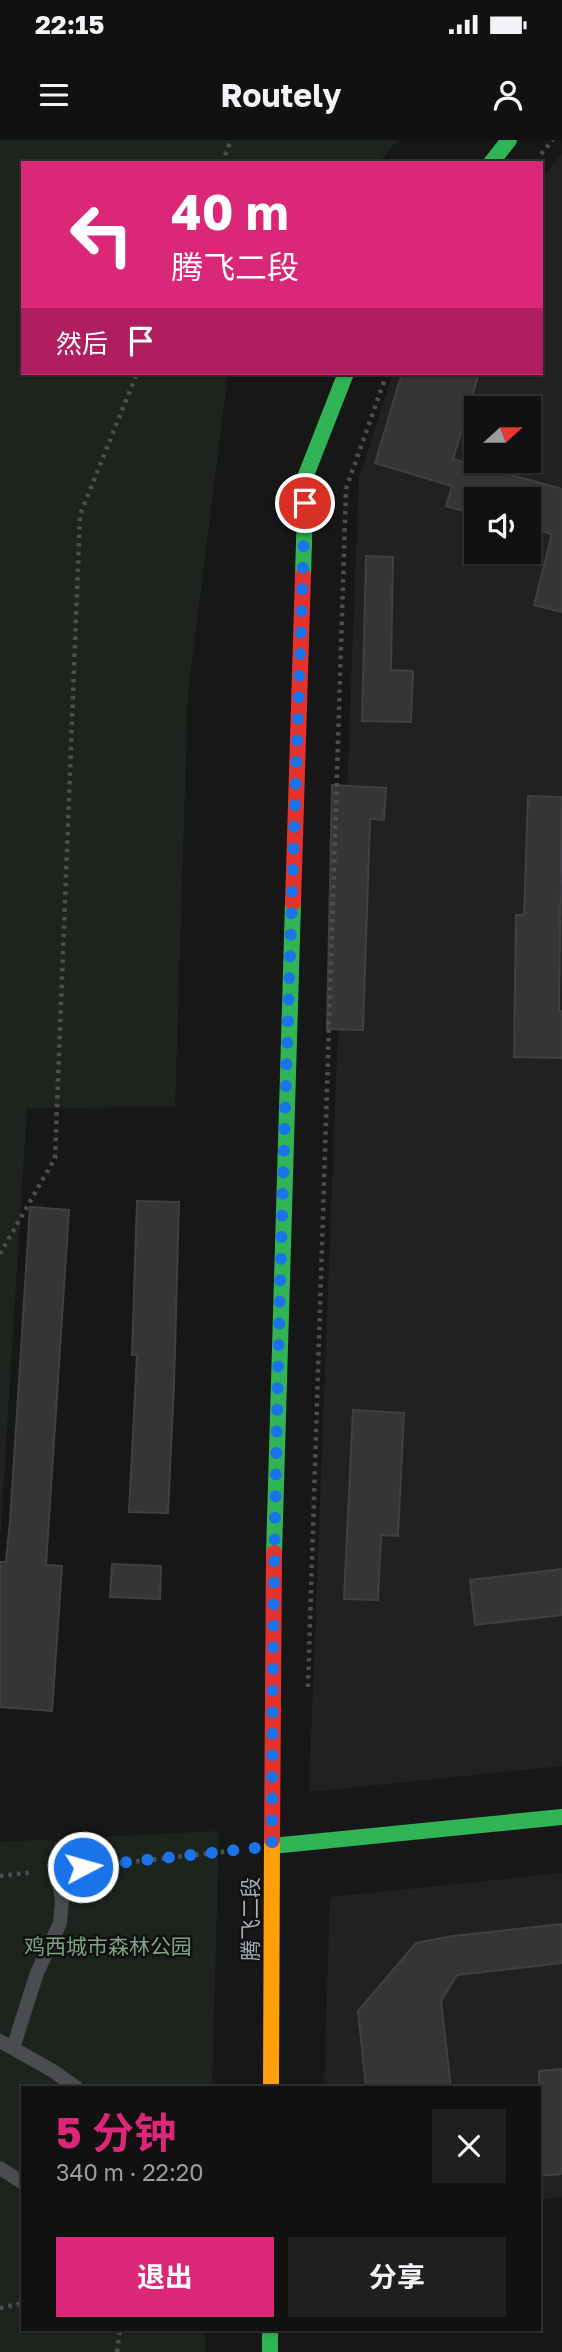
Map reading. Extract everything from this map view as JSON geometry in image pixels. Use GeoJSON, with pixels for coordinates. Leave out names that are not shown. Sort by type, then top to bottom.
{"type":"FeatureCollection","features":[{"type":"Feature","properties":{"kind":"street"},"geometry":{"type":"LineString","coordinates":[[493,161],[509,140]]}},
{"type":"Feature","properties":{"kind":"street","name":"腾飞二段"},"geometry":{"type":"LineString","coordinates":[[271,2086],[272,1634],[306,475],[344,375]]}},
{"type":"Feature","properties":{"kind":"street"},"geometry":{"type":"LineString","coordinates":[[272,1846],[562,1818]]}},
{"type":"Feature","properties":{"kind":"street"},"geometry":{"type":"LineString","coordinates":[[270,2331],[270,2352]]}},
{"type":"Feature","properties":{"kind":"lane"},"geometry":{"type":"LineString","coordinates":[[13,2048],[37,1973],[60,1923],[62,1899],[57,1870]]}},
{"type":"Feature","properties":{"kind":"lane"},"geometry":{"type":"LineString","coordinates":[[0,2041],[53,2071],[73,2086]]}},
{"type":"Feature","properties":{"kind":"lane"},"geometry":{"type":"LineString","coordinates":[[0,2168],[21,2182]]}},
{"type":"Feature","properties":{"kind":"path"},"geometry":{"type":"LineString","coordinates":[[223,161],[231,140]]}},
{"type":"Feature","properties":{"kind":"path"},"geometry":{"type":"LineString","coordinates":[[536,161],[553,140]]}},
{"type":"Feature","properties":{"kind":"path"},"geometry":{"type":"LineString","coordinates":[[0,1254],[55,1157],[80,514],[136,375]]}},
{"type":"Feature","properties":{"kind":"path"},"geometry":{"type":"LineString","coordinates":[[308,1691],[346,489],[386,375]]}},
{"type":"Feature","properties":{"kind":"path"},"geometry":{"type":"LineString","coordinates":[[0,1876],[272,1846]]}},
{"type":"Feature","properties":{"kind":"path"},"geometry":{"type":"LineString","coordinates":[[0,2308],[21,2303]]}},
{"type":"Feature","properties":{"kind":"path"},"geometry":{"type":"LineString","coordinates":[[117,2352],[120,2331]]}},
{"type":"Feature","properties":{"kind":"shaded area"},"geometry":{"type":"Polygon","coordinates":[[[562,154],[562,1766],[309,1792],[359,477],[392,375],[543,375],[543,176],[562,154]]]}},
{"type":"Feature","properties":{"kind":"shaded area"},"geometry":{"type":"Polygon","coordinates":[[[562,1873],[562,2197],[541,2200],[541,2086],[324,2086],[330,1897],[562,1873]]]}},
{"type":"Feature","properties":{"kind":"green space"},"geometry":{"type":"Polygon","coordinates":[[[0,140],[398,140],[380,161],[21,161],[21,375],[228,375],[188,691],[175,1107],[27,1108],[0,1541],[0,140]]]}},
{"type":"Feature","properties":{"kind":"green space","name":"鸡西城市森林公园"},"geometry":{"type":"Polygon","coordinates":[[[219,1831],[212,2086],[21,2086],[21,2331],[205,2331],[205,2352],[0,2352],[0,1842],[219,1831]]]}},
{"type":"Feature","properties":{"kind":"building"},"geometry":{"type":"Polygon","coordinates":[[[401,375],[478,375],[472,396],[464,396],[464,423],[453,459],[464,462],[464,473],[504,473],[562,489],[562,612],[534,605],[552,534],[541,531],[541,487],[464,487],[464,511],[446,506],[452,486],[375,463],[401,375]]]}},
{"type":"Feature","properties":{"kind":"building"},"geometry":{"type":"Polygon","coordinates":[[[366,556],[393,557],[391,670],[413,671],[411,722],[362,721],[366,556]]]}},
{"type":"Feature","properties":{"kind":"building"},"geometry":{"type":"Polygon","coordinates":[[[332,785],[386,788],[384,820],[370,819],[363,1030],[327,1029],[332,785]]]}},
{"type":"Feature","properties":{"kind":"building"},"geometry":{"type":"Polygon","coordinates":[[[528,796],[562,797],[559,1011],[562,1011],[562,1058],[514,1057],[516,915],[524,915],[528,796]]]}},
{"type":"Feature","properties":{"kind":"building"},"geometry":{"type":"Polygon","coordinates":[[[137,1201],[179,1202],[168,1513],[129,1512],[137,1355],[132,1355],[137,1201]]]}},
{"type":"Feature","properties":{"kind":"building"},"geometry":{"type":"Polygon","coordinates":[[[30,1207],[69,1210],[46,1565],[62,1566],[52,1711],[0,1707],[0,1562],[6,1562],[10,1521],[30,1207]]]}},
{"type":"Feature","properties":{"kind":"building"},"geometry":{"type":"Polygon","coordinates":[[[353,1410],[404,1413],[398,1536],[381,1535],[378,1600],[344,1599],[353,1410]]]}},
{"type":"Feature","properties":{"kind":"building"},"geometry":{"type":"Polygon","coordinates":[[[112,1564],[161,1566],[160,1599],[110,1597],[112,1564]]]}},
{"type":"Feature","properties":{"kind":"building"},"geometry":{"type":"Polygon","coordinates":[[[562,1569],[562,1615],[475,1625],[470,1580],[562,1569]]]}},
{"type":"Feature","properties":{"kind":"building"},"geometry":{"type":"Polygon","coordinates":[[[562,1924],[562,1963],[457,1975],[441,2001],[451,2086],[366,2086],[358,2011],[416,1943],[453,1936],[562,1924]]]}},
{"type":"Feature","properties":{"kind":"building"},"geometry":{"type":"Polygon","coordinates":[[[562,2069],[562,2174],[541,2176],[539,2071],[562,2069]]]}},
{"type":"Feature","properties":{"kind":"traffic: fast"},"geometry":{"type":"LineString","coordinates":[[493,161],[509,140]]}},
{"type":"Feature","properties":{"kind":"traffic: fast"},"geometry":{"type":"LineString","coordinates":[[303,575],[306,475],[345,375]]}},
{"type":"Feature","properties":{"kind":"traffic: fast"},"geometry":{"type":"LineString","coordinates":[[274,1553],[293,903]]}},
{"type":"Feature","properties":{"kind":"traffic: fast"},"geometry":{"type":"LineString","coordinates":[[272,1846],[562,1817]]}},
{"type":"Feature","properties":{"kind":"traffic: fast"},"geometry":{"type":"LineString","coordinates":[[270,2331],[270,2352]]}},
{"type":"Feature","properties":{"kind":"traffic: slow"},"geometry":{"type":"LineString","coordinates":[[271,2086],[272,1840]]}},
{"type":"Feature","properties":{"kind":"traffic: jam"},"geometry":{"type":"LineString","coordinates":[[293,903],[303,575]]}},
{"type":"Feature","properties":{"kind":"traffic: jam"},"geometry":{"type":"LineString","coordinates":[[272,1840],[274,1553]]}},
{"type":"Feature","properties":{"kind":"route"},"geometry":{"type":"LineString","coordinates":[[83,1867],[272,1846],[272,1634],[305,503]]}}]}
